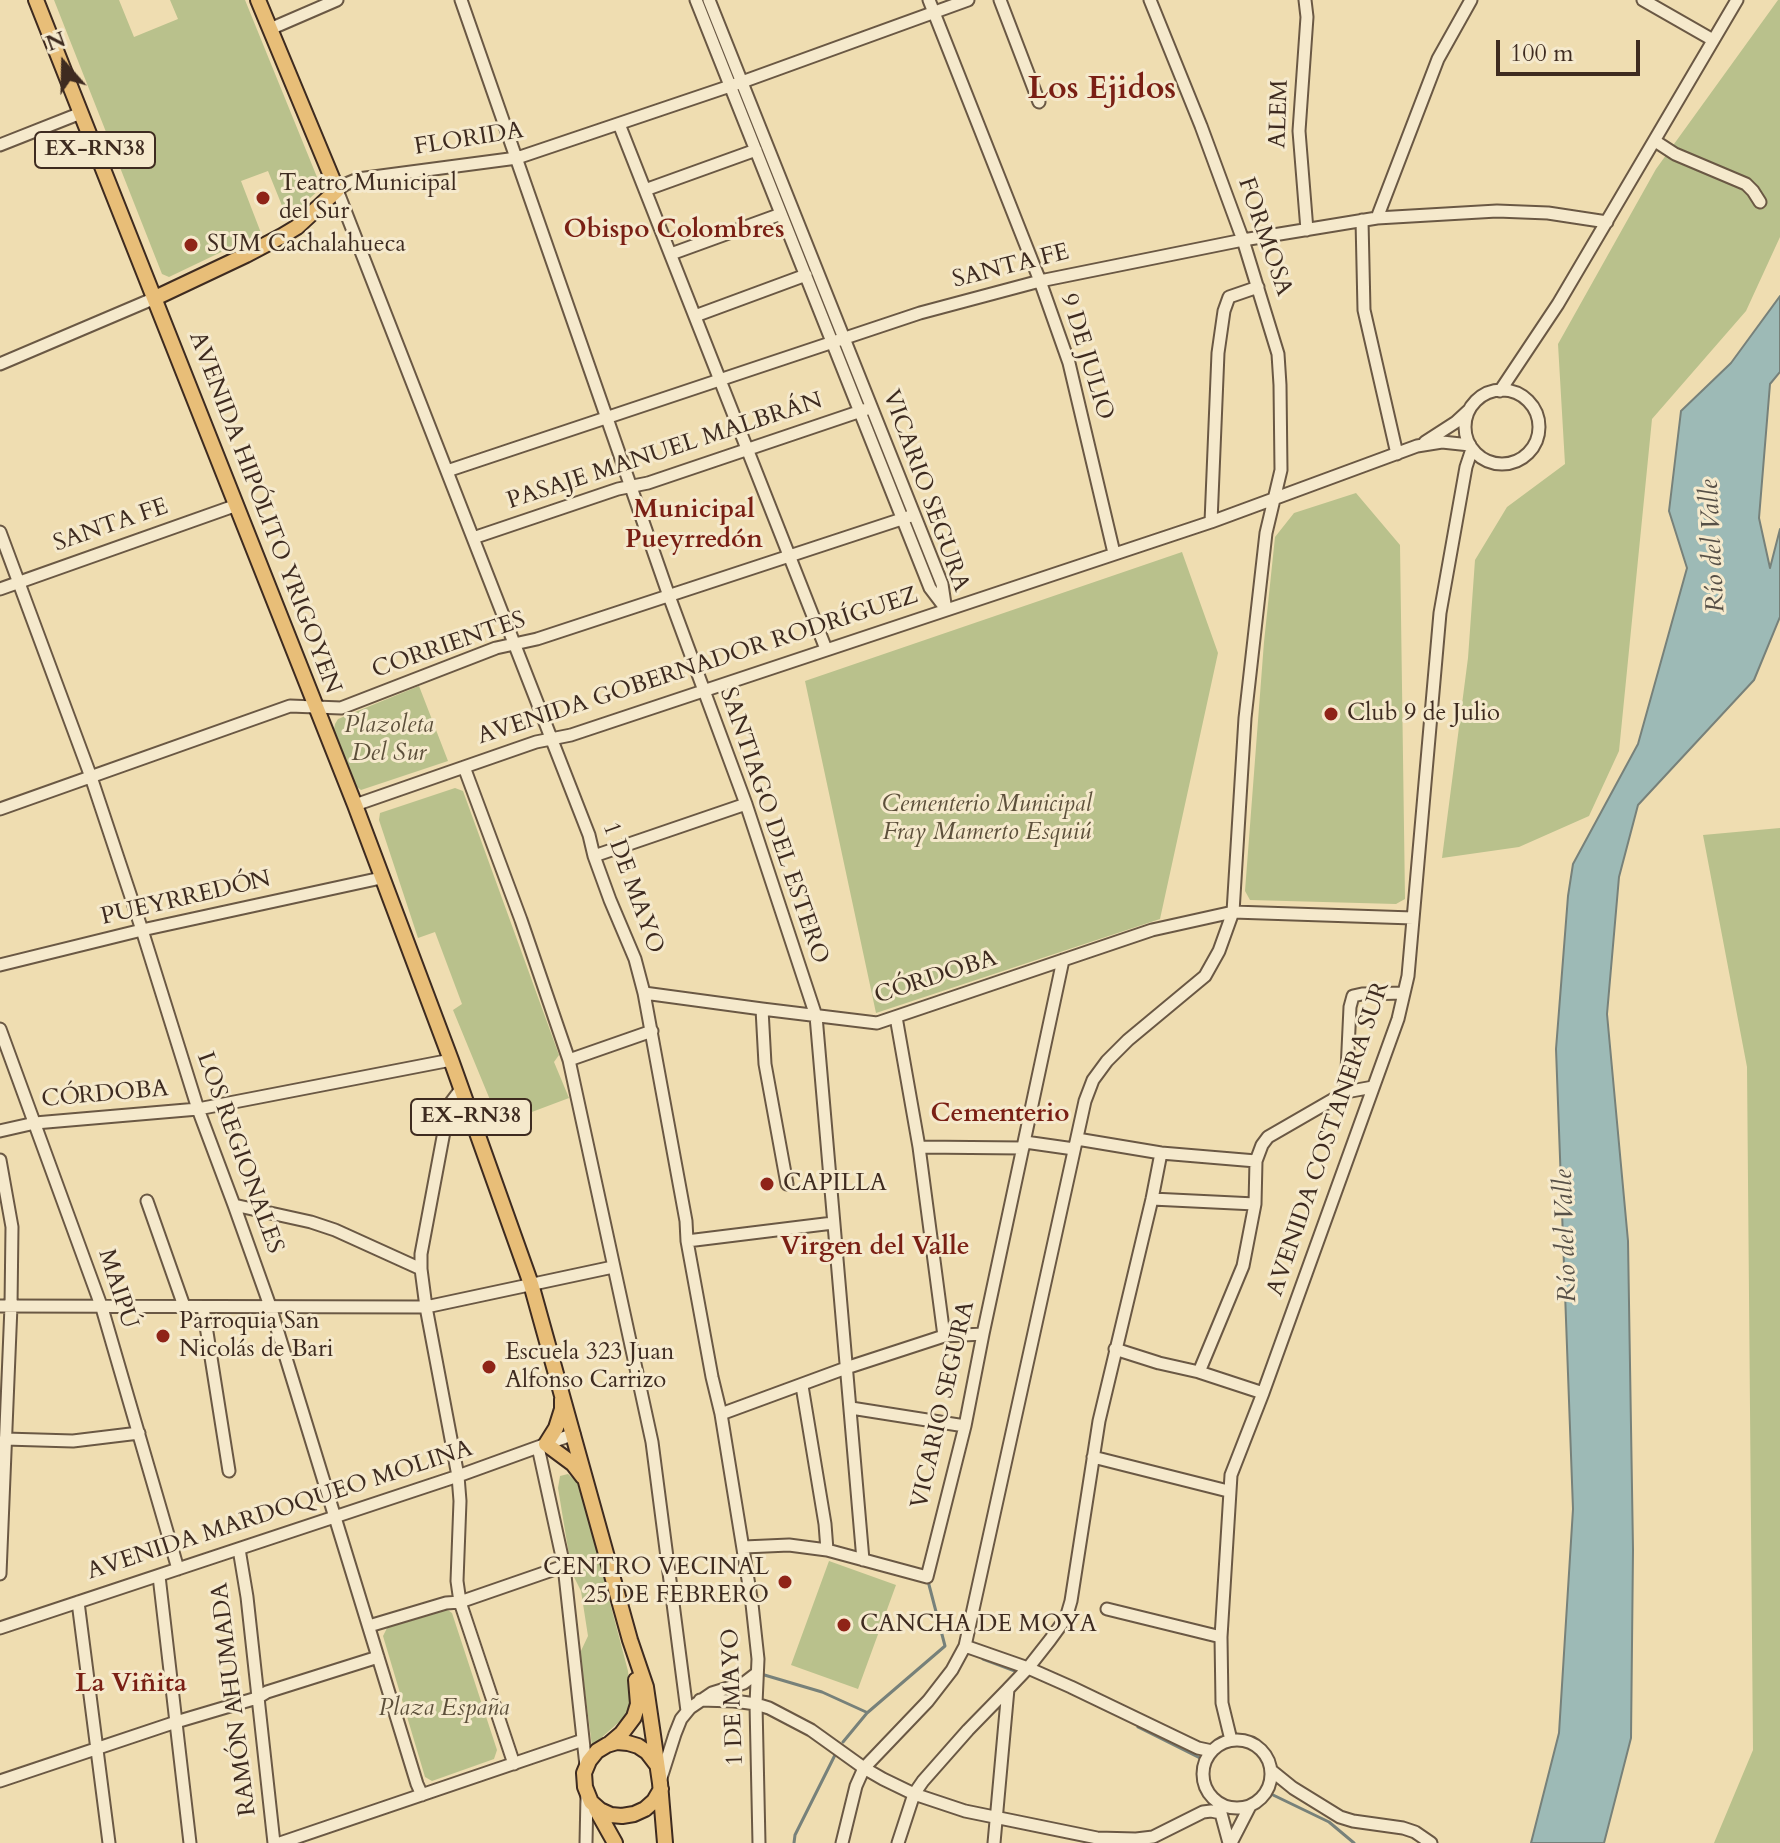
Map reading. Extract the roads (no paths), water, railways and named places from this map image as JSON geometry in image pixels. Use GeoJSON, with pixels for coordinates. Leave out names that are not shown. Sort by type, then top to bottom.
{"type":"FeatureCollection","features":[{"type":"Feature","properties":{"kind":"main road","name":"AVENIDA HIPÓLITO YRIGOYEN"},"geometry":{"type":"LineString","coordinates":[[36,0],[355,805],[531,1284],[650,1704],[657,1766]]}},
{"type":"Feature","properties":{"kind":"main road","name":"1 DE MAYO"},"geometry":{"type":"LineString","coordinates":[[258,0],[337,190]]}},
{"type":"Feature","properties":{"kind":"main road","name":"FLORIDA"},"geometry":{"type":"LineString","coordinates":[[155,298],[282,236],[297,227],[337,190]]}},
{"type":"Feature","properties":{"kind":"main road"},"geometry":{"type":"LineString","coordinates":[[562,1391],[562,1409],[556,1428],[542,1446],[573,1464],[586,1481]]}},
{"type":"Feature","properties":{"kind":"main road","name":"AVENIDA HIPÓLITO YRIGOYEN"},"geometry":{"type":"LineString","coordinates":[[607,1745],[622,1733],[634,1717],[638,1704],[630,1640]]}},
{"type":"Feature","properties":{"kind":"main road"},"geometry":{"type":"LineString","coordinates":[[607,1745],[617,1742],[638,1746],[657,1766]]}},
{"type":"Feature","properties":{"kind":"main road","name":"EX-RN38"},"geometry":{"type":"LineString","coordinates":[[586,1766],[597,1751],[607,1745]]}},
{"type":"Feature","properties":{"kind":"main road"},"geometry":{"type":"LineString","coordinates":[[586,1766],[584,1780],[589,1798],[615,1843]]}},
{"type":"Feature","properties":{"kind":"main road","name":"EX-RN38"},"geometry":{"type":"LineString","coordinates":[[657,1766],[665,1843]]}},
{"type":"Feature","properties":{"kind":"main road"},"geometry":{"type":"LineString","coordinates":[[589,1798],[600,1810],[611,1815],[634,1814],[654,1801],[660,1786]]}},
{"type":"Feature","properties":{"kind":"street"},"geometry":{"type":"LineString","coordinates":[[270,29],[337,0]]}},
{"type":"Feature","properties":{"kind":"street","name":"SANTIAGO DEL ESTERO"},"geometry":{"type":"LineString","coordinates":[[461,0],[669,596],[746,804],[816,1016],[863,1560]]}},
{"type":"Feature","properties":{"kind":"street","name":"VICARIO SEGURA"},"geometry":{"type":"LineString","coordinates":[[696,0],[736,83],[908,517],[942,584],[946,609]]}},
{"type":"Feature","properties":{"kind":"street","name":"VICARIO SEGURA"},"geometry":{"type":"LineString","coordinates":[[709,0],[756,150],[806,275],[838,340]]}},
{"type":"Feature","properties":{"kind":"street","name":"9 DE JULIO"},"geometry":{"type":"LineString","coordinates":[[929,0],[1040,281],[1069,363],[1114,553]]}},
{"type":"Feature","properties":{"kind":"street","name":"FLORIDA"},"geometry":{"type":"LineString","coordinates":[[337,190],[358,179],[517,158],[968,0]]}},
{"type":"Feature","properties":{"kind":"street"},"geometry":{"type":"LineString","coordinates":[[1000,0],[1039,102]]}},
{"type":"Feature","properties":{"kind":"street","name":"FORMOSA"},"geometry":{"type":"LineString","coordinates":[[864,1768],[928,1701],[952,1670],[965,1646],[1085,1101],[1093,1080],[1128,1040],[1205,976],[1219,951],[1233,912],[1245,718],[1266,533],[1281,470],[1278,354],[1243,240],[1150,0]]}},
{"type":"Feature","properties":{"kind":"street","name":"ALEM"},"geometry":{"type":"LineString","coordinates":[[1305,0],[1307,17],[1299,131],[1307,230]]}},
{"type":"Feature","properties":{"kind":"street"},"geometry":{"type":"LineString","coordinates":[[1377,218],[1438,59],[1471,0]]}},
{"type":"Feature","properties":{"kind":"street"},"geometry":{"type":"LineString","coordinates":[[1643,0],[1713,40]]}},
{"type":"Feature","properties":{"kind":"street"},"geometry":{"type":"LineString","coordinates":[[1500,391],[1558,304],[1737,0]]}},
{"type":"Feature","properties":{"kind":"street"},"geometry":{"type":"LineString","coordinates":[[0,145],[81,113]]}},
{"type":"Feature","properties":{"kind":"street"},"geometry":{"type":"LineString","coordinates":[[619,124],[826,649]]}},
{"type":"Feature","properties":{"kind":"street"},"geometry":{"type":"LineString","coordinates":[[1655,141],[1675,154],[1746,184],[1760,202]]}},
{"type":"Feature","properties":{"kind":"street"},"geometry":{"type":"LineString","coordinates":[[645,190],[756,150]]}},
{"type":"Feature","properties":{"kind":"street","name":"1 DE MAYO"},"geometry":{"type":"LineString","coordinates":[[337,190],[589,835],[594,856],[635,959],[644,993],[721,1414],[756,1631],[759,1843]]}},
{"type":"Feature","properties":{"kind":"street","name":"SANTA FE"},"geometry":{"type":"LineString","coordinates":[[447,471],[920,313],[1040,281],[1243,240],[1377,218],[1497,211],[1548,213],[1607,222]]}},
{"type":"Feature","properties":{"kind":"street"},"geometry":{"type":"LineString","coordinates":[[671,254],[781,214]]}},
{"type":"Feature","properties":{"kind":"street"},"geometry":{"type":"LineString","coordinates":[[1362,220],[1364,310],[1397,454]]}},
{"type":"Feature","properties":{"kind":"street"},"geometry":{"type":"LineString","coordinates":[[695,316],[806,275]]}},
{"type":"Feature","properties":{"kind":"street"},"geometry":{"type":"LineString","coordinates":[[1211,522],[1218,353],[1224,311],[1229,297],[1258,287]]}},
{"type":"Feature","properties":{"kind":"street","name":"FLORIDA"},"geometry":{"type":"LineString","coordinates":[[0,364],[155,298]]}},
{"type":"Feature","properties":{"kind":"street"},"geometry":{"type":"LineString","coordinates":[[1500,391],[1515,393],[1527,401],[1536,413],[1538,428],[1535,443],[1526,455],[1505,464],[1483,459],[1471,447],[1465,429],[1470,409],[1482,396],[1500,391]]}},
{"type":"Feature","properties":{"kind":"street","name":"PASAJE MANUEL MALBRÁN"},"geometry":{"type":"LineString","coordinates":[[473,538],[866,409]]}},
{"type":"Feature","properties":{"kind":"street","name":"AVENIDA GOBERNADOR RODRÍGUEZ"},"geometry":{"type":"LineString","coordinates":[[355,805],[536,742],[571,735],[1211,522],[1417,446],[1446,429],[1470,409]]}},
{"type":"Feature","properties":{"kind":"street","name":"AVENIDA GOBERNADOR RODRÍGUEZ"},"geometry":{"type":"LineString","coordinates":[[1417,446],[1442,442],[1471,447]]}},
{"type":"Feature","properties":{"kind":"street","name":"AVENIDA COSTANERA SUR"},"geometry":{"type":"LineString","coordinates":[[1231,1740],[1222,1703],[1221,1637],[1228,1491],[1234,1464],[1263,1393],[1398,1019],[1408,976],[1440,613],[1471,447]]}},
{"type":"Feature","properties":{"kind":"street","name":"SANTA FE"},"geometry":{"type":"LineString","coordinates":[[0,589],[237,505]]}},
{"type":"Feature","properties":{"kind":"street","name":"CORRIENTES"},"geometry":{"type":"LineString","coordinates":[[0,809],[290,706],[341,708],[496,648],[537,639],[908,517]]}},
{"type":"Feature","properties":{"kind":"street","name":"LOS REGIONALES"},"geometry":{"type":"LineString","coordinates":[[0,532],[91,777],[198,1109],[270,1306],[422,1795]]}},
{"type":"Feature","properties":{"kind":"street"},"geometry":{"type":"LineString","coordinates":[[464,767],[569,1060],[652,1442],[687,1711]]}},
{"type":"Feature","properties":{"kind":"street"},"geometry":{"type":"LineString","coordinates":[[594,856],[746,804]]}},
{"type":"Feature","properties":{"kind":"street","name":"PUEYRREDÓN"},"geometry":{"type":"LineString","coordinates":[[0,965],[142,930],[381,878]]}},
{"type":"Feature","properties":{"kind":"street","name":"CÓRDOBA"},"geometry":{"type":"LineString","coordinates":[[644,993],[877,1023],[1152,930],[1233,912],[1413,918]]}},
{"type":"Feature","properties":{"kind":"street","name":"VICARIO SEGURA"},"geometry":{"type":"LineString","coordinates":[[863,1560],[927,1577],[965,1426],[1063,960]]}},
{"type":"Feature","properties":{"kind":"street"},"geometry":{"type":"LineString","coordinates":[[1346,1092],[1353,996],[1404,993]]}},
{"type":"Feature","properties":{"kind":"street"},"geometry":{"type":"LineString","coordinates":[[762,1009],[765,1064],[787,1184]]}},
{"type":"Feature","properties":{"kind":"street"},"geometry":{"type":"LineString","coordinates":[[896,1017],[919,1147],[944,1336]]}},
{"type":"Feature","properties":{"kind":"street","name":"MAIPÚ"},"geometry":{"type":"LineString","coordinates":[[0,1029],[102,1308],[178,1569]]}},
{"type":"Feature","properties":{"kind":"street"},"geometry":{"type":"LineString","coordinates":[[569,1060],[652,1031]]}},
{"type":"Feature","properties":{"kind":"street","name":"CÓRDOBA"},"geometry":{"type":"LineString","coordinates":[[0,1131],[35,1123],[198,1109],[451,1060]]}},
{"type":"Feature","properties":{"kind":"street"},"geometry":{"type":"LineString","coordinates":[[1199,1372],[1243,1266],[1255,1204],[1256,1161],[1262,1145],[1268,1137],[1346,1092],[1373,1087]]}},
{"type":"Feature","properties":{"kind":"street"},"geometry":{"type":"LineString","coordinates":[[461,1089],[449,1105],[421,1254],[421,1269],[458,1476],[457,1581],[460,1602],[514,1764]]}},
{"type":"Feature","properties":{"kind":"street"},"geometry":{"type":"LineString","coordinates":[[919,1147],[1076,1144],[1256,1161]]}},
{"type":"Feature","properties":{"kind":"street"},"geometry":{"type":"LineString","coordinates":[[898,1843],[914,1794],[923,1781],[1028,1668],[1066,1618],[1099,1421],[1161,1153]]}},
{"type":"Feature","properties":{"kind":"street"},"geometry":{"type":"LineString","coordinates":[[0,1160],[12,1227],[5,1306],[5,1439],[0,1574]]}},
{"type":"Feature","properties":{"kind":"street"},"geometry":{"type":"LineString","coordinates":[[1152,1199],[1255,1204]]}},
{"type":"Feature","properties":{"kind":"street"},"geometry":{"type":"LineString","coordinates":[[147,1201],[184,1306]]}},
{"type":"Feature","properties":{"kind":"street"},"geometry":{"type":"LineString","coordinates":[[234,1205],[335,1230],[421,1269]]}},
{"type":"Feature","properties":{"kind":"street"},"geometry":{"type":"LineString","coordinates":[[687,1241],[833,1223]]}},
{"type":"Feature","properties":{"kind":"street"},"geometry":{"type":"LineString","coordinates":[[5,1306],[426,1307],[613,1267]]}},
{"type":"Feature","properties":{"kind":"street"},"geometry":{"type":"LineString","coordinates":[[203,1307],[229,1471]]}},
{"type":"Feature","properties":{"kind":"street"},"geometry":{"type":"LineString","coordinates":[[721,1414],[944,1336],[983,1334]]}},
{"type":"Feature","properties":{"kind":"street"},"geometry":{"type":"LineString","coordinates":[[1115,1349],[1263,1393]]}},
{"type":"Feature","properties":{"kind":"street"},"geometry":{"type":"LineString","coordinates":[[802,1386],[827,1550]]}},
{"type":"Feature","properties":{"kind":"street"},"geometry":{"type":"LineString","coordinates":[[851,1408],[965,1426]]}},
{"type":"Feature","properties":{"kind":"street"},"geometry":{"type":"LineString","coordinates":[[5,1439],[73,1441],[139,1433]]}},
{"type":"Feature","properties":{"kind":"street","name":"AVENIDA MARDOQUEO MOLINA"},"geometry":{"type":"LineString","coordinates":[[0,1628],[458,1476],[574,1434]]}},
{"type":"Feature","properties":{"kind":"street"},"geometry":{"type":"LineString","coordinates":[[542,1446],[564,1566],[586,1766]]}},
{"type":"Feature","properties":{"kind":"street"},"geometry":{"type":"LineString","coordinates":[[1093,1457],[1228,1491]]}},
{"type":"Feature","properties":{"kind":"street"},"geometry":{"type":"LineString","coordinates":[[744,1547],[789,1545],[827,1550],[863,1560]]}},
{"type":"Feature","properties":{"kind":"street","name":"RAMÓN AHUMADA"},"geometry":{"type":"LineString","coordinates":[[239,1549],[277,1843]]}},
{"type":"Feature","properties":{"kind":"street"},"geometry":{"type":"LineString","coordinates":[[369,1626],[446,1603],[460,1602],[564,1566]]}},
{"type":"Feature","properties":{"kind":"street"},"geometry":{"type":"LineString","coordinates":[[159,1576],[190,1843]]}},
{"type":"Feature","properties":{"kind":"street"},"geometry":{"type":"LineString","coordinates":[[78,1602],[109,1843]]}},
{"type":"Feature","properties":{"kind":"street"},"geometry":{"type":"LineString","coordinates":[[1107,1609],[1221,1637]]}},
{"type":"Feature","properties":{"kind":"street"},"geometry":{"type":"LineString","coordinates":[[965,1646],[1028,1668],[1198,1748],[1212,1751]]}},
{"type":"Feature","properties":{"kind":"street"},"geometry":{"type":"LineString","coordinates":[[0,1781],[378,1657]]}},
{"type":"Feature","properties":{"kind":"street"},"geometry":{"type":"LineString","coordinates":[[660,1786],[675,1734],[687,1711],[712,1693],[744,1683],[757,1673]]}},
{"type":"Feature","properties":{"kind":"street"},"geometry":{"type":"LineString","coordinates":[[994,1843],[1008,1689]]}},
{"type":"Feature","properties":{"kind":"street"},"geometry":{"type":"LineString","coordinates":[[700,1700],[756,1704],[811,1730],[864,1768],[914,1794],[965,1811],[1092,1840],[1153,1837],[1203,1812],[1219,1807],[1250,1806]]}},
{"type":"Feature","properties":{"kind":"street"},"geometry":{"type":"LineString","coordinates":[[277,1843],[583,1740]]}},
{"type":"Feature","properties":{"kind":"street"},"geometry":{"type":"LineString","coordinates":[[1245,1741],[1258,1747],[1268,1758],[1272,1779],[1267,1792],[1250,1806],[1230,1843],[1219,1807],[1207,1791],[1203,1778],[1205,1763],[1212,1751],[1224,1742],[1245,1741]]}},
{"type":"Feature","properties":{"kind":"street"},"geometry":{"type":"LineString","coordinates":[[842,1843],[853,1794],[864,1768]]}},
{"type":"Feature","properties":{"kind":"street"},"geometry":{"type":"LineString","coordinates":[[1272,1771],[1340,1817],[1403,1828],[1431,1843]]}},
{"type":"Feature","properties":{"kind":"street"},"geometry":{"type":"LineString","coordinates":[[586,1843],[589,1798]]}},
{"type":"Feature","properties":{"kind":"water","name":"Río del Valle"},"geometry":{"type":"Polygon","coordinates":[[[1780,296],[1780,372],[1770,384],[1759,518],[1770,568],[1780,529],[1780,617],[1754,680],[1638,805],[1619,877],[1607,1014],[1628,1241],[1633,1550],[1631,1738],[1604,1843],[1531,1843],[1559,1733],[1573,1509],[1556,1049],[1573,864],[1638,744],[1687,568],[1669,511],[1681,411],[1731,363],[1780,296]]]}},
{"type":"Feature","properties":{"kind":"waterway"},"geometry":{"type":"LineString","coordinates":[[843,1742],[867,1713],[945,1646],[928,1581]]}},
{"type":"Feature","properties":{"kind":"waterway"},"geometry":{"type":"LineString","coordinates":[[983,1659],[1015,1671]]}},
{"type":"Feature","properties":{"kind":"waterway"},"geometry":{"type":"LineString","coordinates":[[761,1674],[822,1692],[866,1712]]}},
{"type":"Feature","properties":{"kind":"waterway"},"geometry":{"type":"LineString","coordinates":[[1138,1727],[1200,1758]]}},
{"type":"Feature","properties":{"kind":"waterway"},"geometry":{"type":"LineString","coordinates":[[794,1843],[795,1835],[835,1755]]}},
{"type":"Feature","properties":{"kind":"waterway"},"geometry":{"type":"LineString","coordinates":[[1271,1794],[1329,1822],[1354,1843]]}},
{"type":"Feature","properties":{"kind":"place","name":"Teatro Municipal del Sur"},"geometry":{"type":"Point","coordinates":[263,198]}},
{"type":"Feature","properties":{"kind":"place","name":"SUM Cachalahueca"},"geometry":{"type":"Point","coordinates":[191,245]}},
{"type":"Feature","properties":{"kind":"place","name":"Club 9 de Julio"},"geometry":{"type":"Point","coordinates":[1331,714]}},
{"type":"Feature","properties":{"kind":"place","name":"CAPILLA"},"geometry":{"type":"Point","coordinates":[767,1184]}},
{"type":"Feature","properties":{"kind":"place","name":"Parroquia San Nicolás de Bari"},"geometry":{"type":"Point","coordinates":[163,1336]}},
{"type":"Feature","properties":{"kind":"place","name":"Escuela 323 Juan Alfonso Carrizo"},"geometry":{"type":"Point","coordinates":[489,1367]}},
{"type":"Feature","properties":{"kind":"place","name":"CENTRO VECINAL 25 DE FEBRERO"},"geometry":{"type":"Point","coordinates":[785,1582]}},
{"type":"Feature","properties":{"kind":"place","name":"CANCHA DE MOYA"},"geometry":{"type":"Point","coordinates":[844,1625]}},
{"type":"Feature","properties":{"kind":"district","name":"Los Ejidos"},"geometry":{"type":"Point","coordinates":[1102,91]}},
{"type":"Feature","properties":{"kind":"district","name":"Obispo Colombres"},"geometry":{"type":"Point","coordinates":[674,231]}},
{"type":"Feature","properties":{"kind":"district","name":"Municipal Pueyrredón"},"geometry":{"type":"Point","coordinates":[694,526]}},
{"type":"Feature","properties":{"kind":"district","name":"Cementerio"},"geometry":{"type":"Point","coordinates":[1000,1115]}},
{"type":"Feature","properties":{"kind":"district","name":"Virgen del Valle"},"geometry":{"type":"Point","coordinates":[875,1248]}},
{"type":"Feature","properties":{"kind":"district","name":"La Viñita"},"geometry":{"type":"Point","coordinates":[131,1685]}},
{"type":"Feature","properties":{"kind":"park label","name":"Plazoleta Del Sur"},"geometry":{"type":"Point","coordinates":[389,740]}},
{"type":"Feature","properties":{"kind":"park label","name":"Cementerio Municipal Fray Mamerto Esquiú"},"geometry":{"type":"Point","coordinates":[987,819]}},
{"type":"Feature","properties":{"kind":"park label","name":"Plaza España"},"geometry":{"type":"Point","coordinates":[444,1709]}}]}
